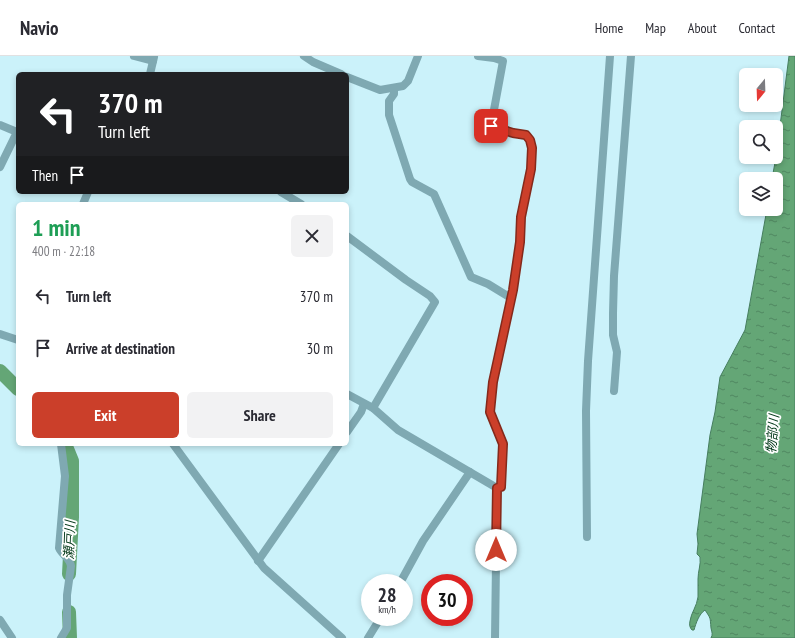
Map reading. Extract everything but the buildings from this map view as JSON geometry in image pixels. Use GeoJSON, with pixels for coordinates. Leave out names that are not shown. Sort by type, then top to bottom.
{"type":"FeatureCollection","features":[{"type":"Feature","properties":{"kind":"street"},"geometry":{"type":"LineString","coordinates":[[134,56],[154,58],[150,72]]}},
{"type":"Feature","properties":{"kind":"street"},"geometry":{"type":"LineString","coordinates":[[304,56],[313,62],[336,72]]}},
{"type":"Feature","properties":{"kind":"street"},"geometry":{"type":"LineString","coordinates":[[349,78],[380,90],[403,86],[408,81],[418,56]]}},
{"type":"Feature","properties":{"kind":"street"},"geometry":{"type":"LineString","coordinates":[[478,56],[495,57],[503,62],[491,126],[513,133],[526,135],[530,140],[532,148],[531,169],[521,217],[520,242],[511,298],[493,382],[490,412],[503,444],[501,487],[497,488]]}},
{"type":"Feature","properties":{"kind":"street"},"geometry":{"type":"LineString","coordinates":[[587,537],[586,411],[588,361],[610,56]]}},
{"type":"Feature","properties":{"kind":"street"},"geometry":{"type":"LineString","coordinates":[[614,391],[617,352],[613,334],[612,313],[631,56]]}},
{"type":"Feature","properties":{"kind":"street"},"geometry":{"type":"LineString","coordinates":[[394,88],[394,94],[389,101],[389,115],[410,179],[412,182],[434,194],[471,277],[488,284],[511,298]]}},
{"type":"Feature","properties":{"kind":"street"},"geometry":{"type":"LineString","coordinates":[[0,125],[16,132]]}},
{"type":"Feature","properties":{"kind":"street"},"geometry":{"type":"LineString","coordinates":[[0,167],[16,134]]}},
{"type":"Feature","properties":{"kind":"street"},"geometry":{"type":"LineString","coordinates":[[284,194],[298,202]]}},
{"type":"Feature","properties":{"kind":"street"},"geometry":{"type":"LineString","coordinates":[[349,237],[430,296],[435,302],[373,408]]}},
{"type":"Feature","properties":{"kind":"street"},"geometry":{"type":"LineString","coordinates":[[0,334],[16,339]]}},
{"type":"Feature","properties":{"kind":"street"},"geometry":{"type":"LineString","coordinates":[[349,395],[373,408],[398,430],[497,488]]}},
{"type":"Feature","properties":{"kind":"street"},"geometry":{"type":"LineString","coordinates":[[349,429],[361,412],[364,404]]}},
{"type":"Feature","properties":{"kind":"street"},"geometry":{"type":"LineString","coordinates":[[61,446],[66,476],[59,548],[61,553],[70,562],[71,566],[67,595],[67,628],[61,638]]}},
{"type":"Feature","properties":{"kind":"street"},"geometry":{"type":"LineString","coordinates":[[174,446],[264,568],[342,638]]}},
{"type":"Feature","properties":{"kind":"street"},"geometry":{"type":"LineString","coordinates":[[258,561],[338,446]]}},
{"type":"Feature","properties":{"kind":"street"},"geometry":{"type":"LineString","coordinates":[[405,574],[423,541],[470,472]]}},
{"type":"Feature","properties":{"kind":"street"},"geometry":{"type":"LineString","coordinates":[[495,638],[497,488]]}},
{"type":"Feature","properties":{"kind":"street"},"geometry":{"type":"LineString","coordinates":[[0,620],[12,638]]}},
{"type":"Feature","properties":{"kind":"street"},"geometry":{"type":"LineString","coordinates":[[368,638],[375,626]]}},
{"type":"Feature","properties":{"kind":"water","name":"物部川"},"geometry":{"type":"Polygon","coordinates":[[[789,56],[795,56],[795,638],[711,638],[712,633],[710,620],[705,610],[699,616],[694,630],[691,629],[690,626],[698,597],[700,557],[697,554],[697,534],[710,435],[720,377],[745,330],[766,216],[783,216],[783,172],[773,172],[775,164],[783,164],[783,120],[781,120],[789,56]]]}},
{"type":"Feature","properties":{"kind":"waterway","name":"瀬戸川"},"geometry":{"type":"LineString","coordinates":[[0,371],[16,387]]}},
{"type":"Feature","properties":{"kind":"waterway","name":"瀬戸川"},"geometry":{"type":"LineString","coordinates":[[66,446],[72,461],[72,517],[69,574]]}},
{"type":"Feature","properties":{"kind":"waterway","name":"瀬戸川"},"geometry":{"type":"LineString","coordinates":[[69,612],[70,638]]}},
{"type":"Feature","properties":{"kind":"route"},"geometry":{"type":"LineString","coordinates":[[491,126],[513,133],[526,135],[530,140],[532,148],[531,169],[521,217],[520,242],[513,290],[493,382],[490,412],[503,444],[501,487],[497,488],[496,550]]}}]}
